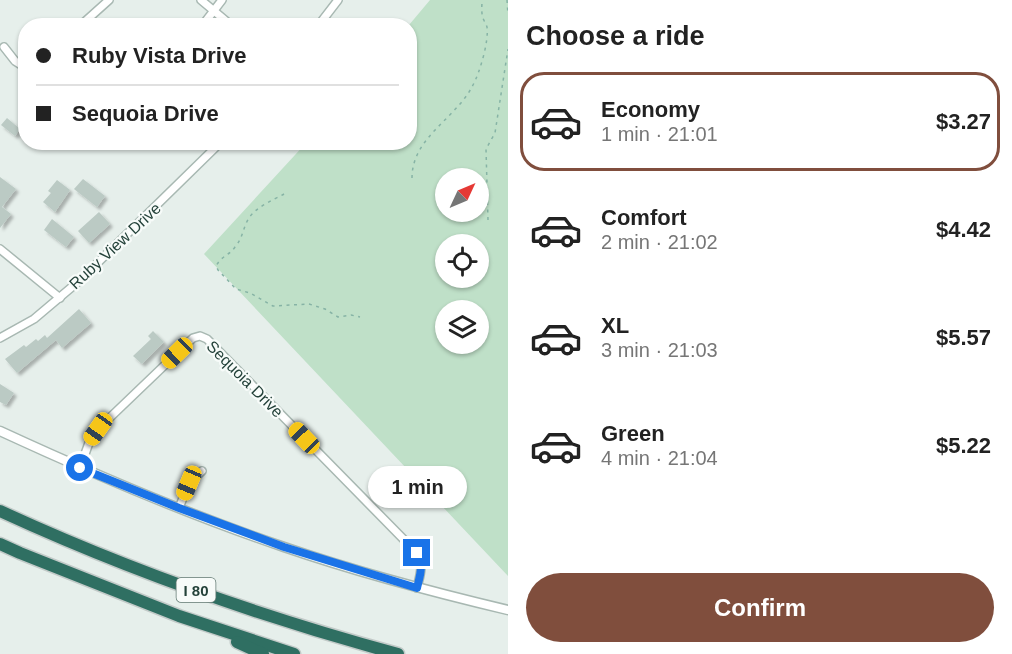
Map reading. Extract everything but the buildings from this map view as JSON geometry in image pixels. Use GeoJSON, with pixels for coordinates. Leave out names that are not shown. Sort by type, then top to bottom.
{"type":"FeatureCollection","features":[{"type":"Feature","properties":{"kind":"highway","name":"I 80"},"geometry":{"type":"LineString","coordinates":[[0,511],[94,552],[206,594],[318,632],[398,654]]}},
{"type":"Feature","properties":{"kind":"highway","name":"I 80"},"geometry":{"type":"LineString","coordinates":[[0,544],[178,616],[294,654]]}},
{"type":"Feature","properties":{"kind":"highway"},"geometry":{"type":"LineString","coordinates":[[178,616],[263,654]]}},
{"type":"Feature","properties":{"kind":"street"},"geometry":{"type":"LineString","coordinates":[[201,0],[223,18]]}},
{"type":"Feature","properties":{"kind":"street"},"geometry":{"type":"LineString","coordinates":[[208,18],[222,0]]}},
{"type":"Feature","properties":{"kind":"street"},"geometry":{"type":"LineString","coordinates":[[324,18],[338,0]]}},
{"type":"Feature","properties":{"kind":"street"},"geometry":{"type":"LineString","coordinates":[[88,18],[104,2]]}},
{"type":"Feature","properties":{"kind":"street"},"geometry":{"type":"LineString","coordinates":[[4,47],[18,63]]}},
{"type":"Feature","properties":{"kind":"street","name":"Ruby View Drive"},"geometry":{"type":"LineString","coordinates":[[0,338],[34,319],[60,298],[214,150]]}},
{"type":"Feature","properties":{"kind":"street"},"geometry":{"type":"LineString","coordinates":[[0,249],[60,298]]}},
{"type":"Feature","properties":{"kind":"street","name":"Sequoia Drive"},"geometry":{"type":"LineString","coordinates":[[80,468],[90,440],[98,429],[193,338],[200,336],[207,339],[417,553],[422,569],[417,588]]}},
{"type":"Feature","properties":{"kind":"street"},"geometry":{"type":"LineString","coordinates":[[0,431],[80,468],[284,547],[417,588],[508,610]]}},
{"type":"Feature","properties":{"kind":"street"},"geometry":{"type":"LineString","coordinates":[[179,508],[189,483],[202,471]]}},
{"type":"Feature","properties":{"kind":"path"},"geometry":{"type":"LineString","coordinates":[[412,178],[418,151],[424,140],[465,97],[476,77],[483,58],[487,33],[482,14],[482,0]]}},
{"type":"Feature","properties":{"kind":"path"},"geometry":{"type":"LineString","coordinates":[[507,0],[508,15]]}},
{"type":"Feature","properties":{"kind":"path"},"geometry":{"type":"LineString","coordinates":[[487,168],[486,149],[495,133],[508,49]]}},
{"type":"Feature","properties":{"kind":"path"},"geometry":{"type":"LineString","coordinates":[[284,194],[252,214],[234,249],[221,258],[216,266],[236,289],[250,293],[273,306],[309,304],[325,309],[338,317],[351,315],[360,317]]}},
{"type":"Feature","properties":{"kind":"green space"},"geometry":{"type":"Polygon","coordinates":[[[430,0],[508,0],[508,576],[204,254],[300,150],[417,150],[417,18],[415,18],[430,0]]]}},
{"type":"Feature","properties":{"kind":"route"},"geometry":{"type":"LineString","coordinates":[[80,468],[284,547],[417,588],[422,569],[417,553]]}}]}
